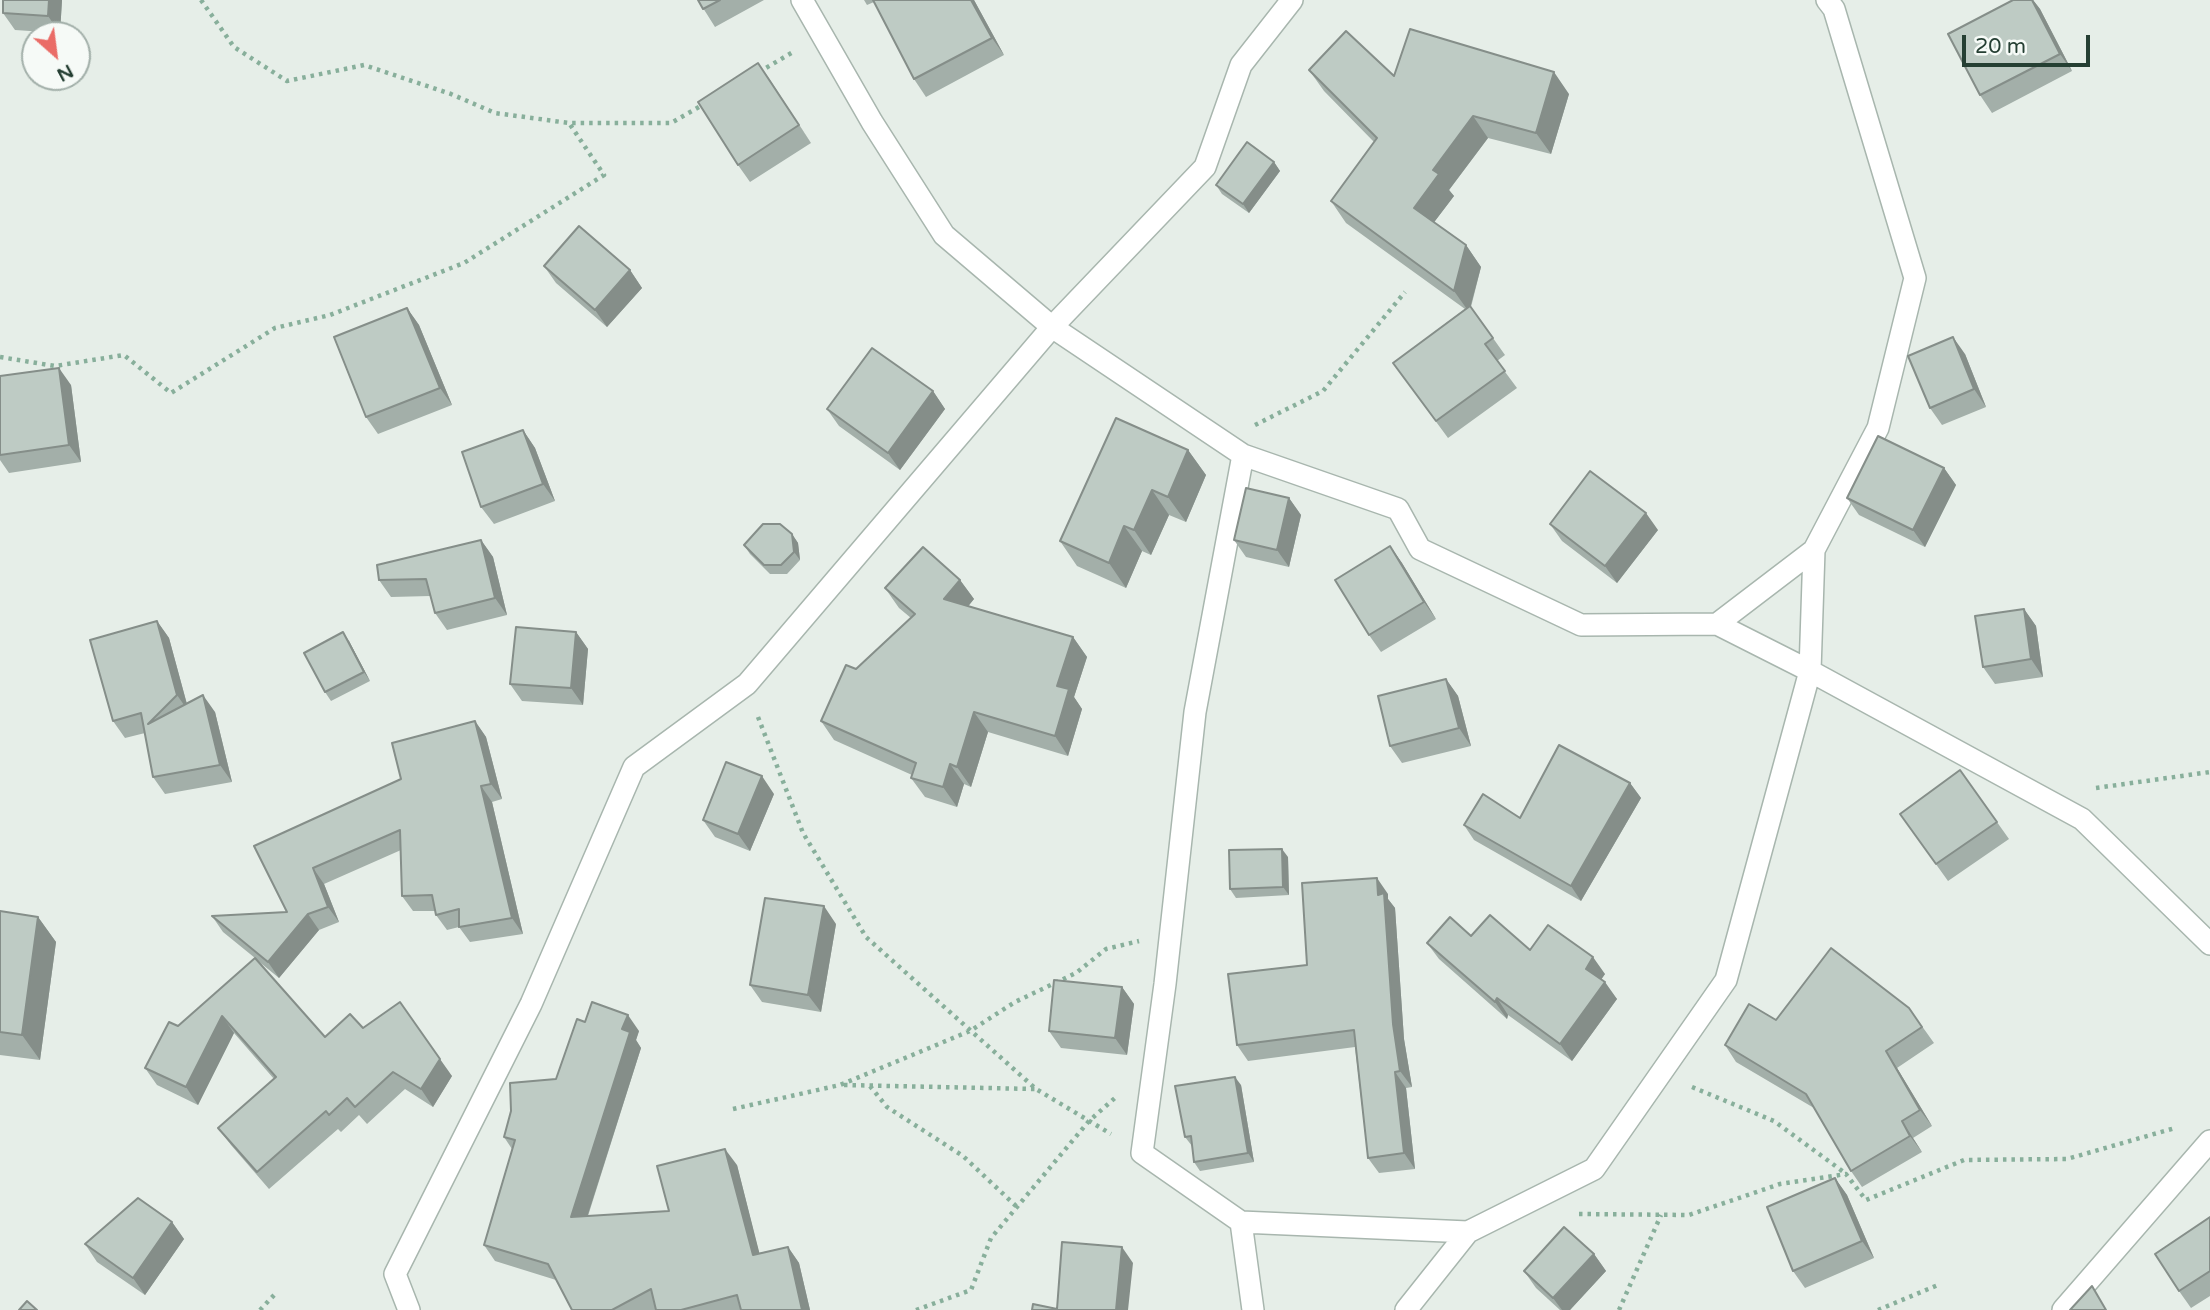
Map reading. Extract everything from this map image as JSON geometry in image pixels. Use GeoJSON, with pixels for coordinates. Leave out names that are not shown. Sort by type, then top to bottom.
{"type":"FeatureCollection","features":[{"type":"Feature","properties":{"kind":"street"},"geometry":{"type":"LineString","coordinates":[[802,0],[872,122],[944,235],[1052,327],[1223,442],[1243,455],[1398,509],[1420,549],[1581,625],[1717,624],[1810,671],[2082,819],[2210,944]]}},
{"type":"Feature","properties":{"kind":"street"},"geometry":{"type":"LineString","coordinates":[[409,1310],[395,1274],[531,1004],[634,767],[747,684],[1052,327],[1205,167],[1241,65],[1292,0]]}},
{"type":"Feature","properties":{"kind":"street"},"geometry":{"type":"LineString","coordinates":[[1717,624],[1814,550],[1878,428],[1914,278],[1834,9],[1827,0]]}},
{"type":"Feature","properties":{"kind":"street"},"geometry":{"type":"LineString","coordinates":[[1243,455],[1195,712],[1142,1153],[1241,1222],[1468,1232]]}},
{"type":"Feature","properties":{"kind":"street"},"geometry":{"type":"LineString","coordinates":[[1406,1310],[1468,1232],[1594,1168],[1726,980],[1810,671],[1814,550]]}},
{"type":"Feature","properties":{"kind":"street"},"geometry":{"type":"LineString","coordinates":[[2063,1310],[2210,1141]]}},
{"type":"Feature","properties":{"kind":"street"},"geometry":{"type":"LineString","coordinates":[[1241,1222],[1253,1310]]}},
{"type":"Feature","properties":{"kind":"path"},"geometry":{"type":"LineString","coordinates":[[201,0],[234,47],[287,82],[364,65],[452,93],[495,113],[569,123],[671,123],[717,96]]}},
{"type":"Feature","properties":{"kind":"path"},"geometry":{"type":"LineString","coordinates":[[752,76],[821,36]]}},
{"type":"Feature","properties":{"kind":"path"},"geometry":{"type":"LineString","coordinates":[[0,357],[55,366],[124,355],[171,394],[275,328],[330,315],[464,263],[604,175],[569,123]]}},
{"type":"Feature","properties":{"kind":"path"},"geometry":{"type":"LineString","coordinates":[[1223,442],[1323,391],[1405,292]]}},
{"type":"Feature","properties":{"kind":"path"},"geometry":{"type":"LineString","coordinates":[[747,684],[775,766],[803,832],[866,937],[1035,1089],[1142,1153]]}},
{"type":"Feature","properties":{"kind":"path"},"geometry":{"type":"LineString","coordinates":[[2092,788],[2210,772]]}},
{"type":"Feature","properties":{"kind":"path"},"geometry":{"type":"LineString","coordinates":[[733,1109],[840,1085],[970,1031],[1015,1002],[1076,973],[1106,949],[1170,933]]}},
{"type":"Feature","properties":{"kind":"path"},"geometry":{"type":"LineString","coordinates":[[916,1310],[971,1290],[991,1238],[1089,1121],[1154,1062]]}},
{"type":"Feature","properties":{"kind":"path"},"geometry":{"type":"LineString","coordinates":[[1660,1074],[1774,1121],[1846,1174],[1866,1200],[1964,1160],[2067,1159],[2184,1126]]}},
{"type":"Feature","properties":{"kind":"path"},"geometry":{"type":"LineString","coordinates":[[840,1085],[1035,1089]]}},
{"type":"Feature","properties":{"kind":"path"},"geometry":{"type":"LineString","coordinates":[[870,1085],[887,1107],[962,1156],[1017,1207]]}},
{"type":"Feature","properties":{"kind":"path"},"geometry":{"type":"LineString","coordinates":[[1576,1214],[1689,1215],[1780,1184],[1846,1174]]}},
{"type":"Feature","properties":{"kind":"path"},"geometry":{"type":"LineString","coordinates":[[1619,1310],[1661,1215]]}},
{"type":"Feature","properties":{"kind":"path"},"geometry":{"type":"LineString","coordinates":[[1878,1310],[1938,1285]]}},
{"type":"Feature","properties":{"kind":"path"},"geometry":{"type":"LineString","coordinates":[[260,1310],[277,1292]]}},
{"type":"Feature","properties":{"kind":"building"},"geometry":{"type":"Polygon","coordinates":[[[3,0],[49,0],[48,16],[3,13],[3,0]]]}},
{"type":"Feature","properties":{"kind":"building"},"geometry":{"type":"Polygon","coordinates":[[[698,0],[720,0],[703,9],[698,0]]]}},
{"type":"Feature","properties":{"kind":"building"},"geometry":{"type":"Polygon","coordinates":[[[873,0],[971,0],[992,38],[914,79],[873,0]]]}},
{"type":"Feature","properties":{"kind":"building"},"geometry":{"type":"Polygon","coordinates":[[[2013,0],[2032,0],[2060,54],[1980,95],[1948,34],[2013,0]]]}},
{"type":"Feature","properties":{"kind":"building"},"geometry":{"type":"Polygon","coordinates":[[[1410,29],[1554,72],[1536,133],[1473,116],[1433,170],[1439,174],[1414,208],[1466,245],[1454,291],[1331,201],[1377,138],[1309,70],[1346,31],[1394,76],[1410,29]]]}},
{"type":"Feature","properties":{"kind":"building"},"geometry":{"type":"Polygon","coordinates":[[[758,63],[799,125],[738,165],[698,102],[758,63]]]}},
{"type":"Feature","properties":{"kind":"building"},"geometry":{"type":"Polygon","coordinates":[[[1247,142],[1274,162],[1243,204],[1216,185],[1247,142]]]}},
{"type":"Feature","properties":{"kind":"building"},"geometry":{"type":"Polygon","coordinates":[[[579,226],[630,270],[595,310],[544,266],[579,226]]]}},
{"type":"Feature","properties":{"kind":"building"},"geometry":{"type":"Polygon","coordinates":[[[1470,306],[1493,338],[1485,344],[1505,371],[1436,421],[1393,363],[1470,306]]]}},
{"type":"Feature","properties":{"kind":"building"},"geometry":{"type":"Polygon","coordinates":[[[407,308],[440,388],[366,417],[334,337],[407,308]]]}},
{"type":"Feature","properties":{"kind":"building"},"geometry":{"type":"Polygon","coordinates":[[[1953,337],[1974,389],[1930,408],[1908,356],[1953,337]]]}},
{"type":"Feature","properties":{"kind":"building"},"geometry":{"type":"Polygon","coordinates":[[[872,348],[933,391],[888,453],[827,409],[872,348]]]}},
{"type":"Feature","properties":{"kind":"building"},"geometry":{"type":"Polygon","coordinates":[[[59,368],[69,445],[0,455],[0,376],[59,368]]]}},
{"type":"Feature","properties":{"kind":"building"},"geometry":{"type":"Polygon","coordinates":[[[1116,418],[1188,450],[1168,497],[1152,490],[1134,530],[1124,526],[1109,563],[1060,541],[1116,418]]]}},
{"type":"Feature","properties":{"kind":"building"},"geometry":{"type":"Polygon","coordinates":[[[523,430],[543,484],[481,507],[462,452],[523,430]]]}},
{"type":"Feature","properties":{"kind":"building"},"geometry":{"type":"Polygon","coordinates":[[[1878,436],[1944,468],[1913,530],[1847,498],[1878,436]]]}},
{"type":"Feature","properties":{"kind":"building"},"geometry":{"type":"Polygon","coordinates":[[[1590,471],[1646,513],[1605,566],[1550,524],[1590,471]]]}},
{"type":"Feature","properties":{"kind":"building"},"geometry":{"type":"Polygon","coordinates":[[[1246,488],[1289,498],[1277,550],[1234,540],[1246,488]]]}},
{"type":"Feature","properties":{"kind":"building"},"geometry":{"type":"Polygon","coordinates":[[[763,524],[780,524],[792,534],[794,552],[781,565],[764,565],[744,545],[763,524]]]}},
{"type":"Feature","properties":{"kind":"building"},"geometry":{"type":"Polygon","coordinates":[[[481,540],[495,598],[435,613],[426,579],[379,580],[377,565],[481,540]]]}},
{"type":"Feature","properties":{"kind":"building"},"geometry":{"type":"Polygon","coordinates":[[[1390,546],[1424,602],[1369,635],[1335,580],[1390,546]]]}},
{"type":"Feature","properties":{"kind":"building"},"geometry":{"type":"Polygon","coordinates":[[[923,547],[960,580],[944,599],[1073,637],[1057,686],[1069,689],[1055,736],[974,712],[957,767],[950,764],[943,787],[911,778],[916,763],[821,721],[846,665],[856,669],[915,614],[885,588],[923,547]]]}},
{"type":"Feature","properties":{"kind":"building"},"geometry":{"type":"Polygon","coordinates":[[[2024,609],[2031,659],[1983,667],[1975,616],[2024,609]]]}},
{"type":"Feature","properties":{"kind":"building"},"geometry":{"type":"Polygon","coordinates":[[[157,621],[177,695],[148,724],[203,695],[220,765],[153,777],[141,713],[113,721],[90,640],[157,621]]]}},
{"type":"Feature","properties":{"kind":"building"},"geometry":{"type":"Polygon","coordinates":[[[516,627],[576,632],[571,688],[510,684],[516,627]]]}},
{"type":"Feature","properties":{"kind":"building"},"geometry":{"type":"Polygon","coordinates":[[[343,632],[364,672],[325,692],[304,653],[343,632]]]}},
{"type":"Feature","properties":{"kind":"building"},"geometry":{"type":"Polygon","coordinates":[[[1446,679],[1459,728],[1390,746],[1378,696],[1446,679]]]}},
{"type":"Feature","properties":{"kind":"building"},"geometry":{"type":"Polygon","coordinates":[[[475,721],[491,784],[481,786],[512,918],[459,927],[459,909],[436,915],[432,895],[402,896],[400,830],[313,868],[328,907],[308,914],[268,962],[212,916],[287,912],[254,846],[401,779],[392,743],[475,721]]]}},
{"type":"Feature","properties":{"kind":"building"},"geometry":{"type":"Polygon","coordinates":[[[1559,745],[1630,783],[1571,886],[1464,825],[1483,794],[1520,818],[1559,745]]]}},
{"type":"Feature","properties":{"kind":"building"},"geometry":{"type":"Polygon","coordinates":[[[726,762],[762,776],[738,834],[703,820],[726,762]]]}},
{"type":"Feature","properties":{"kind":"building"},"geometry":{"type":"Polygon","coordinates":[[[1960,770],[1997,822],[1936,864],[1900,814],[1960,770]]]}},
{"type":"Feature","properties":{"kind":"building"},"geometry":{"type":"Polygon","coordinates":[[[1282,849],[1283,887],[1230,889],[1229,850],[1282,849]]]}},
{"type":"Feature","properties":{"kind":"building"},"geometry":{"type":"Polygon","coordinates":[[[1377,878],[1378,895],[1384,893],[1393,1024],[1400,1071],[1395,1072],[1404,1153],[1368,1158],[1354,1030],[1237,1045],[1228,974],[1307,965],[1302,883],[1377,878]]]}},
{"type":"Feature","properties":{"kind":"building"},"geometry":{"type":"Polygon","coordinates":[[[765,898],[824,906],[808,995],[750,985],[765,898]]]}},
{"type":"Feature","properties":{"kind":"building"},"geometry":{"type":"Polygon","coordinates":[[[0,911],[38,917],[22,1035],[0,1032],[0,911]]]}},
{"type":"Feature","properties":{"kind":"building"},"geometry":{"type":"Polygon","coordinates":[[[1490,915],[1530,950],[1548,925],[1593,957],[1586,969],[1605,982],[1560,1044],[1497,998],[1495,1002],[1427,943],[1450,917],[1471,936],[1490,915]]]}},
{"type":"Feature","properties":{"kind":"building"},"geometry":{"type":"Polygon","coordinates":[[[1831,948],[1909,1008],[1922,1027],[1886,1051],[1920,1110],[1902,1121],[1910,1136],[1851,1171],[1806,1094],[1725,1045],[1749,1004],[1776,1020],[1831,948]]]}},
{"type":"Feature","properties":{"kind":"building"},"geometry":{"type":"Polygon","coordinates":[[[255,958],[325,1037],[350,1014],[363,1028],[400,1002],[440,1059],[421,1089],[393,1072],[355,1107],[347,1098],[329,1115],[326,1111],[257,1172],[218,1128],[276,1077],[222,1016],[186,1087],[145,1068],[169,1022],[178,1026],[255,958]]]}},
{"type":"Feature","properties":{"kind":"building"},"geometry":{"type":"Polygon","coordinates":[[[1054,980],[1122,987],[1115,1038],[1049,1031],[1054,980]]]}},
{"type":"Feature","properties":{"kind":"building"},"geometry":{"type":"Polygon","coordinates":[[[592,1002],[628,1015],[622,1029],[630,1032],[571,1217],[669,1211],[657,1166],[725,1149],[753,1255],[788,1247],[802,1310],[741,1310],[737,1295],[681,1310],[656,1310],[651,1289],[612,1310],[572,1310],[548,1264],[484,1245],[515,1140],[504,1137],[511,1111],[510,1083],[556,1079],[577,1019],[585,1022],[592,1002]]]}},
{"type":"Feature","properties":{"kind":"building"},"geometry":{"type":"Polygon","coordinates":[[[1235,1077],[1248,1153],[1194,1162],[1191,1136],[1185,1137],[1175,1086],[1235,1077]]]}},
{"type":"Feature","properties":{"kind":"building"},"geometry":{"type":"Polygon","coordinates":[[[1835,1178],[1862,1241],[1793,1271],[1767,1207],[1835,1178]]]}},
{"type":"Feature","properties":{"kind":"building"},"geometry":{"type":"Polygon","coordinates":[[[138,1198],[172,1222],[133,1278],[85,1244],[138,1198]]]}},
{"type":"Feature","properties":{"kind":"building"},"geometry":{"type":"Polygon","coordinates":[[[2210,1217],[2210,1271],[2179,1291],[2155,1254],[2210,1217]]]}},
{"type":"Feature","properties":{"kind":"building"},"geometry":{"type":"Polygon","coordinates":[[[1564,1227],[1594,1254],[1553,1298],[1524,1271],[1564,1227]]]}},
{"type":"Feature","properties":{"kind":"building"},"geometry":{"type":"Polygon","coordinates":[[[1062,1242],[1122,1247],[1116,1310],[1032,1310],[1033,1304],[1057,1309],[1062,1242]]]}},
{"type":"Feature","properties":{"kind":"building"},"geometry":{"type":"Polygon","coordinates":[[[2092,1286],[2106,1310],[2070,1310],[2092,1286]]]}},
{"type":"Feature","properties":{"kind":"building"},"geometry":{"type":"Polygon","coordinates":[[[27,1301],[37,1310],[19,1310],[27,1301]]]}}]}
